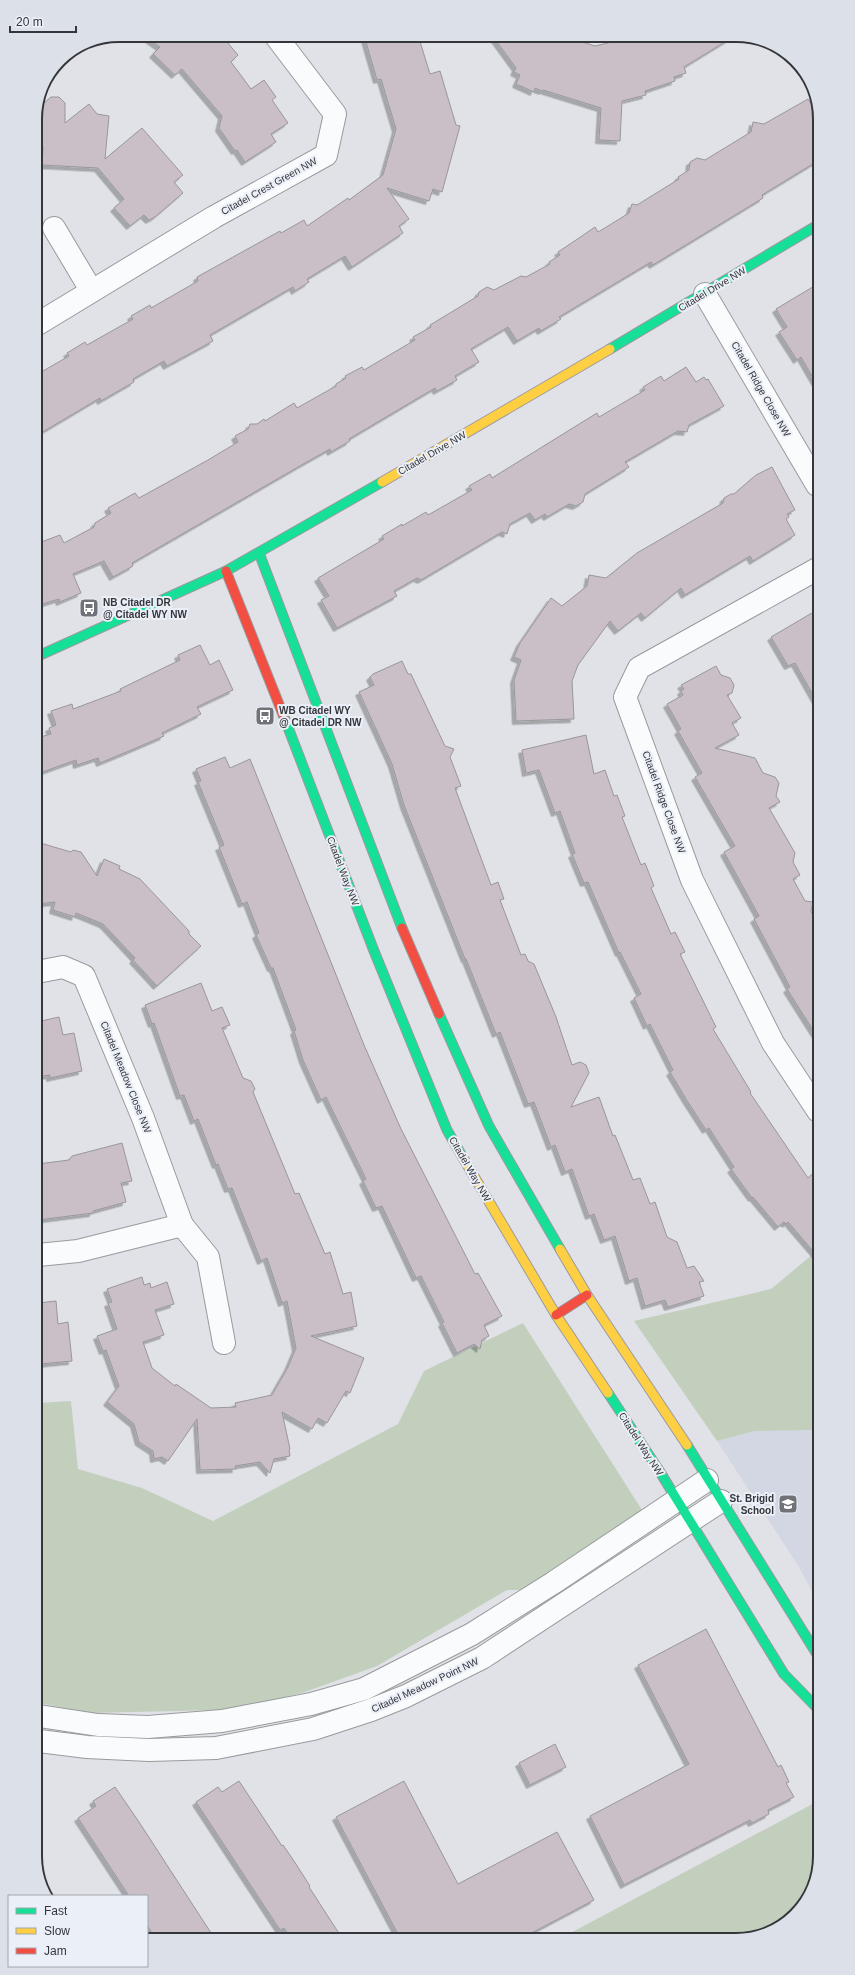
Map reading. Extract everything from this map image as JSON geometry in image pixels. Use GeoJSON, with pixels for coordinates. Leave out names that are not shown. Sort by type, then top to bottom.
{"type":"FeatureCollection","features":[{"type":"Feature","properties":{"kind":"street","name":"Citadel Crest Green NW"},"geometry":{"type":"LineString","coordinates":[[42,321],[91,290],[214,217],[326,155],[335,114],[280,42]]}},
{"type":"Feature","properties":{"kind":"street"},"geometry":{"type":"LineString","coordinates":[[54,228],[91,290]]}},
{"type":"Feature","properties":{"kind":"street","name":"Citadel Drive NW"},"geometry":{"type":"LineString","coordinates":[[42,655],[226,571],[259,553],[705,294],[813,228]]}},
{"type":"Feature","properties":{"kind":"street","name":"Citadel Ridge Close NW"},"geometry":{"type":"LineString","coordinates":[[705,294],[813,478]]}},
{"type":"Feature","properties":{"kind":"street"},"geometry":{"type":"LineString","coordinates":[[259,553],[402,941],[489,1126],[587,1295],[690,1451],[813,1648]]}},
{"type":"Feature","properties":{"kind":"street","name":"Citadel Way NW"},"geometry":{"type":"LineString","coordinates":[[226,571],[447,1130],[556,1315],[677,1500],[784,1674],[813,1704]]}},
{"type":"Feature","properties":{"kind":"street","name":"Citadel Ridge Close NW"},"geometry":{"type":"LineString","coordinates":[[813,571],[640,668],[625,697],[692,880],[773,1043],[813,1103]]}},
{"type":"Feature","properties":{"kind":"street","name":"Citadel Meadow Close NW"},"geometry":{"type":"LineString","coordinates":[[42,971],[63,967],[84,976],[143,1118],[182,1225],[208,1257],[224,1343]]}},
{"type":"Feature","properties":{"kind":"street"},"geometry":{"type":"LineString","coordinates":[[42,1255],[78,1251],[182,1225]]}},
{"type":"Feature","properties":{"kind":"street"},"geometry":{"type":"LineString","coordinates":[[556,1315],[587,1295]]}},
{"type":"Feature","properties":{"kind":"street"},"geometry":{"type":"LineString","coordinates":[[42,1716],[98,1725],[155,1727],[222,1721],[311,1704],[364,1689],[472,1634],[553,1583],[708,1480]]}},
{"type":"Feature","properties":{"kind":"street","name":"Citadel Meadow Point NW"},"geometry":{"type":"LineString","coordinates":[[42,1741],[87,1747],[150,1750],[216,1748],[313,1729],[335,1723],[406,1696],[482,1658],[721,1501]]}},
{"type":"Feature","properties":{"kind":"shaded area","name":"St. Brigid School"},"geometry":{"type":"Polygon","coordinates":[[[813,1430],[813,1594],[799,1567],[717,1441],[755,1431],[813,1430]]]}},
{"type":"Feature","properties":{"kind":"green space"},"geometry":{"type":"Polygon","coordinates":[[[813,1254],[813,1430],[755,1431],[717,1441],[634,1321],[771,1289],[813,1254]]]}},
{"type":"Feature","properties":{"kind":"green space"},"geometry":{"type":"Polygon","coordinates":[[[523,1323],[642,1510],[521,1590],[507,1590],[377,1666],[305,1692],[262,1703],[220,1710],[90,1713],[42,1704],[42,1403],[71,1401],[78,1469],[142,1488],[213,1521],[398,1424],[424,1371],[523,1323]]]}},
{"type":"Feature","properties":{"kind":"green space"},"geometry":{"type":"Polygon","coordinates":[[[813,1804],[813,1856],[812,1871],[809,1881],[794,1907],[774,1923],[761,1929],[736,1933],[571,1933],[813,1804]]]}},
{"type":"Feature","properties":{"kind":"building"},"geometry":{"type":"Polygon","coordinates":[[[153,42],[227,42],[238,55],[231,62],[251,89],[264,80],[276,97],[272,100],[288,123],[271,134],[276,142],[245,162],[237,150],[235,151],[219,128],[222,116],[182,69],[175,75],[153,54],[160,47],[153,42]]]}},
{"type":"Feature","properties":{"kind":"building"},"geometry":{"type":"Polygon","coordinates":[[[366,42],[420,42],[430,74],[440,71],[456,125],[460,126],[442,192],[433,189],[429,201],[387,188],[409,219],[399,226],[403,233],[352,267],[345,256],[307,279],[309,282],[295,291],[293,287],[210,335],[213,341],[167,366],[164,361],[133,379],[134,382],[101,401],[100,398],[42,432],[42,372],[69,356],[67,353],[85,342],[87,345],[133,319],[131,316],[150,305],[151,308],[198,281],[197,277],[280,231],[281,233],[304,220],[307,226],[348,198],[349,200],[383,175],[396,129],[381,79],[377,80],[366,42]]]}},
{"type":"Feature","properties":{"kind":"building"},"geometry":{"type":"Polygon","coordinates":[[[497,42],[582,42],[595,46],[612,42],[725,42],[684,67],[686,73],[674,77],[675,81],[645,91],[646,95],[622,101],[620,141],[599,140],[601,108],[535,88],[534,92],[516,84],[520,75],[514,72],[516,68],[497,42]]]}},
{"type":"Feature","properties":{"kind":"building"},"geometry":{"type":"Polygon","coordinates":[[[51,97],[59,97],[65,103],[65,123],[89,104],[97,114],[109,116],[105,159],[142,128],[183,175],[174,182],[183,193],[155,217],[149,220],[144,215],[130,226],[114,208],[124,199],[98,168],[42,165],[42,114],[44,103],[51,97]]]}},
{"type":"Feature","properties":{"kind":"building"},"geometry":{"type":"Polygon","coordinates":[[[808,99],[812,106],[813,164],[762,195],[763,198],[653,265],[651,262],[559,317],[561,319],[541,331],[539,328],[517,341],[508,327],[471,349],[479,362],[455,376],[457,380],[437,391],[435,388],[349,439],[350,441],[331,452],[330,449],[132,563],[133,566],[113,577],[104,561],[73,574],[81,593],[60,602],[59,599],[42,604],[42,542],[60,535],[64,543],[94,527],[95,523],[111,513],[108,508],[135,493],[139,498],[208,460],[238,442],[235,436],[248,429],[250,424],[257,424],[264,419],[265,421],[294,403],[297,408],[336,386],[336,384],[346,378],[345,376],[362,367],[364,370],[415,340],[413,337],[478,296],[479,292],[487,287],[494,290],[521,276],[526,277],[550,264],[549,262],[560,255],[558,252],[595,227],[598,232],[629,213],[632,204],[637,205],[679,179],[678,177],[689,170],[690,162],[697,158],[705,160],[751,132],[753,122],[764,124],[808,99]]]}},
{"type":"Feature","properties":{"kind":"building"},"geometry":{"type":"Polygon","coordinates":[[[813,287],[813,378],[801,357],[797,360],[779,332],[787,327],[776,309],[813,287]]]}},
{"type":"Feature","properties":{"kind":"building"},"geometry":{"type":"Polygon","coordinates":[[[686,367],[696,382],[704,377],[706,380],[708,379],[724,406],[689,425],[687,432],[678,431],[625,462],[629,467],[585,494],[583,502],[576,506],[569,504],[547,517],[545,514],[535,520],[530,513],[510,524],[507,534],[502,532],[421,580],[417,578],[394,591],[397,596],[337,628],[321,600],[329,596],[318,578],[384,539],[382,536],[402,524],[402,526],[426,512],[428,515],[472,490],[469,486],[490,474],[492,478],[597,413],[599,417],[645,390],[643,387],[661,376],[664,381],[686,367]]]}},
{"type":"Feature","properties":{"kind":"building"},"geometry":{"type":"Polygon","coordinates":[[[772,467],[795,510],[787,514],[789,517],[786,519],[795,535],[753,561],[750,556],[685,595],[681,588],[645,618],[641,613],[618,631],[610,621],[578,665],[572,681],[574,719],[516,721],[514,680],[521,660],[514,657],[520,643],[551,598],[562,606],[587,586],[589,575],[606,578],[637,553],[723,503],[724,498],[734,494],[756,475],[772,467]]]}},
{"type":"Feature","properties":{"kind":"building"},"geometry":{"type":"Polygon","coordinates":[[[813,612],[813,695],[795,663],[788,666],[771,637],[813,612]]]}},
{"type":"Feature","properties":{"kind":"building"},"geometry":{"type":"Polygon","coordinates":[[[200,645],[210,665],[219,660],[233,690],[197,707],[201,714],[162,733],[164,736],[100,763],[98,758],[77,765],[76,760],[42,772],[42,737],[51,734],[49,728],[56,725],[51,711],[72,704],[73,709],[121,691],[120,689],[180,660],[178,655],[200,645]]]}},
{"type":"Feature","properties":{"kind":"building"},"geometry":{"type":"Polygon","coordinates":[[[402,661],[408,674],[411,674],[445,746],[454,749],[450,757],[461,786],[455,788],[491,885],[498,882],[504,899],[500,900],[521,955],[525,954],[528,961],[534,964],[556,1017],[572,1065],[580,1062],[586,1065],[589,1073],[571,1107],[599,1097],[613,1136],[615,1135],[633,1180],[640,1178],[650,1204],[655,1202],[667,1237],[677,1242],[687,1268],[694,1266],[704,1281],[699,1282],[704,1296],[668,1307],[665,1300],[645,1306],[637,1278],[629,1281],[615,1236],[604,1240],[594,1214],[589,1216],[572,1169],[565,1172],[555,1145],[551,1147],[534,1102],[528,1104],[500,1032],[496,1034],[465,959],[404,805],[392,764],[359,692],[374,685],[370,677],[373,674],[402,661]]]}},
{"type":"Feature","properties":{"kind":"building"},"geometry":{"type":"Polygon","coordinates":[[[716,666],[721,675],[730,678],[734,685],[732,693],[727,695],[741,718],[732,723],[739,735],[715,748],[755,758],[763,773],[775,777],[779,783],[776,796],[780,802],[769,808],[795,853],[793,862],[800,875],[793,879],[805,901],[813,902],[811,911],[813,916],[813,1030],[787,989],[790,987],[754,919],[759,916],[724,852],[735,846],[695,777],[702,773],[678,731],[681,729],[667,704],[683,695],[681,691],[684,689],[681,685],[716,666]]]}},
{"type":"Feature","properties":{"kind":"building"},"geometry":{"type":"Polygon","coordinates":[[[586,735],[594,774],[605,770],[614,796],[617,795],[625,816],[622,817],[641,865],[645,863],[654,886],[651,888],[671,934],[675,932],[685,952],[680,954],[716,1027],[713,1029],[751,1092],[750,1093],[808,1178],[813,1174],[813,1251],[788,1222],[786,1224],[784,1222],[778,1227],[753,1197],[752,1198],[731,1169],[734,1167],[709,1128],[706,1130],[670,1072],[673,1070],[650,1024],[647,1026],[634,998],[641,994],[620,952],[619,953],[588,882],[584,883],[572,854],[575,853],[560,811],[555,813],[539,770],[526,773],[522,750],[586,735]]]}},
{"type":"Feature","properties":{"kind":"building"},"geometry":{"type":"Polygon","coordinates":[[[225,757],[230,768],[250,759],[364,1045],[401,1129],[475,1274],[478,1273],[502,1316],[484,1325],[489,1336],[482,1340],[480,1349],[474,1344],[457,1353],[442,1323],[444,1322],[421,1276],[416,1278],[382,1206],[376,1208],[363,1181],[366,1179],[326,1097],[321,1100],[303,1060],[294,1031],[296,1030],[273,968],[271,968],[256,935],[259,933],[247,902],[242,904],[219,847],[224,845],[198,782],[201,781],[196,769],[225,757]]]}},
{"type":"Feature","properties":{"kind":"building"},"geometry":{"type":"Polygon","coordinates":[[[42,843],[71,852],[73,850],[81,852],[97,876],[104,859],[120,866],[119,869],[140,879],[189,931],[189,934],[201,946],[157,986],[133,960],[135,958],[103,924],[76,913],[75,917],[53,910],[55,902],[42,903],[42,843]]]}},
{"type":"Feature","properties":{"kind":"building"},"geometry":{"type":"Polygon","coordinates":[[[201,983],[212,1011],[222,1007],[230,1025],[222,1028],[243,1078],[251,1081],[255,1089],[253,1092],[295,1194],[299,1193],[325,1254],[330,1252],[343,1294],[351,1292],[357,1326],[311,1336],[364,1358],[350,1393],[346,1391],[327,1423],[318,1418],[312,1429],[282,1412],[290,1449],[290,1456],[274,1459],[270,1473],[260,1462],[235,1466],[236,1469],[200,1470],[197,1419],[168,1461],[162,1457],[154,1459],[153,1451],[139,1442],[134,1424],[107,1402],[119,1386],[106,1350],[103,1351],[97,1336],[117,1329],[108,1303],[112,1302],[107,1289],[142,1277],[144,1285],[150,1283],[151,1288],[167,1282],[174,1304],[155,1310],[164,1335],[143,1342],[152,1368],[175,1386],[176,1384],[211,1408],[236,1407],[235,1403],[272,1395],[288,1367],[296,1348],[287,1301],[282,1303],[267,1258],[261,1261],[232,1188],[228,1189],[218,1164],[216,1165],[198,1119],[194,1121],[184,1095],[180,1096],[154,1023],[152,1024],[145,1005],[201,983]]]}},
{"type":"Feature","properties":{"kind":"building"},"geometry":{"type":"Polygon","coordinates":[[[59,1017],[63,1035],[74,1033],[82,1071],[50,1078],[50,1075],[42,1076],[42,1021],[59,1017]]]}},
{"type":"Feature","properties":{"kind":"building"},"geometry":{"type":"Polygon","coordinates":[[[122,1143],[132,1181],[121,1183],[126,1202],[93,1211],[93,1213],[42,1219],[42,1163],[69,1160],[72,1156],[122,1143]]]}},
{"type":"Feature","properties":{"kind":"building"},"geometry":{"type":"Polygon","coordinates":[[[56,1301],[58,1324],[68,1322],[72,1361],[42,1364],[42,1303],[56,1301]]]}},
{"type":"Feature","properties":{"kind":"building"},"geometry":{"type":"Polygon","coordinates":[[[706,1629],[778,1767],[781,1765],[789,1782],[786,1783],[794,1797],[768,1810],[769,1814],[752,1823],[750,1820],[624,1885],[590,1816],[689,1764],[638,1665],[706,1629]]]}},
{"type":"Feature","properties":{"kind":"building"},"geometry":{"type":"Polygon","coordinates":[[[555,1744],[566,1767],[530,1785],[519,1763],[555,1744]]]}},
{"type":"Feature","properties":{"kind":"building"},"geometry":{"type":"Polygon","coordinates":[[[239,1781],[282,1846],[283,1845],[292,1858],[339,1933],[287,1933],[284,1928],[280,1930],[196,1802],[218,1787],[222,1792],[239,1781]]]}},
{"type":"Feature","properties":{"kind":"building"},"geometry":{"type":"Polygon","coordinates":[[[404,1781],[458,1884],[557,1832],[594,1900],[532,1933],[397,1933],[336,1817],[404,1781]]]}},
{"type":"Feature","properties":{"kind":"building"},"geometry":{"type":"Polygon","coordinates":[[[115,1787],[211,1933],[152,1933],[148,1927],[148,1895],[128,1895],[78,1818],[96,1806],[93,1801],[115,1787]]]}},
{"type":"Feature","properties":{"kind":"traffic: fast"},"geometry":{"type":"LineString","coordinates":[[610,349],[813,228]]}},
{"type":"Feature","properties":{"kind":"traffic: fast"},"geometry":{"type":"LineString","coordinates":[[42,654],[226,571],[382,482]]}},
{"type":"Feature","properties":{"kind":"traffic: fast"},"geometry":{"type":"LineString","coordinates":[[259,553],[402,928]]}},
{"type":"Feature","properties":{"kind":"traffic: fast"},"geometry":{"type":"LineString","coordinates":[[284,717],[374,951],[447,1130],[462,1156]]}},
{"type":"Feature","properties":{"kind":"traffic: fast"},"geometry":{"type":"LineString","coordinates":[[439,1014],[489,1126],[560,1249]]}},
{"type":"Feature","properties":{"kind":"traffic: fast"},"geometry":{"type":"LineString","coordinates":[[608,1393],[660,1472],[784,1674],[813,1704]]}},
{"type":"Feature","properties":{"kind":"traffic: fast"},"geometry":{"type":"LineString","coordinates":[[687,1445],[813,1648]]}},
{"type":"Feature","properties":{"kind":"traffic: slow"},"geometry":{"type":"LineString","coordinates":[[382,482],[610,349]]}},
{"type":"Feature","properties":{"kind":"traffic: slow"},"geometry":{"type":"LineString","coordinates":[[462,1156],[556,1315],[608,1393]]}},
{"type":"Feature","properties":{"kind":"traffic: slow"},"geometry":{"type":"LineString","coordinates":[[560,1249],[587,1295],[687,1445]]}},
{"type":"Feature","properties":{"kind":"traffic: jam"},"geometry":{"type":"LineString","coordinates":[[226,571],[284,717]]}},
{"type":"Feature","properties":{"kind":"traffic: jam"},"geometry":{"type":"LineString","coordinates":[[402,928],[439,1014]]}},
{"type":"Feature","properties":{"kind":"traffic: jam"},"geometry":{"type":"LineString","coordinates":[[556,1315],[587,1295]]}},
{"type":"Feature","properties":{"kind":"place","name":"NB Citadel DR @ Citadel WY NW"},"geometry":{"type":"Point","coordinates":[89,608]}},
{"type":"Feature","properties":{"kind":"place","name":"WB Citadel WY @ Citadel DR NW"},"geometry":{"type":"Point","coordinates":[265,716]}},
{"type":"Feature","properties":{"kind":"place","name":"St. Brigid School"},"geometry":{"type":"Point","coordinates":[788,1504]}}]}
